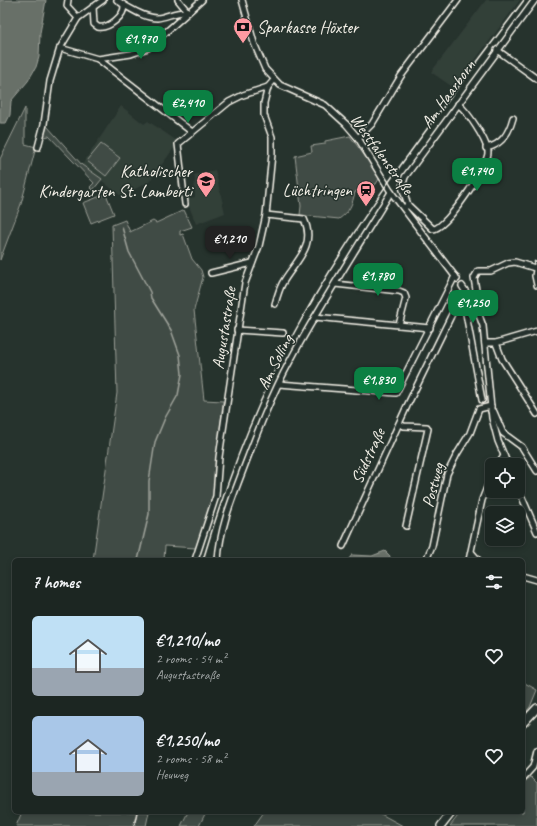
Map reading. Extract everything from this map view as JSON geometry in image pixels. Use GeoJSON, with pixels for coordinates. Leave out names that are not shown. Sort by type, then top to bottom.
{"type":"FeatureCollection","features":[{"type":"Feature","properties":{"kind":"main road"},"geometry":{"type":"LineString","coordinates":[[525,721],[537,708]]}},
{"type":"Feature","properties":{"kind":"main road"},"geometry":{"type":"LineString","coordinates":[[441,826],[450,814]]}},
{"type":"Feature","properties":{"kind":"street"},"geometry":{"type":"LineString","coordinates":[[68,0],[67,6],[78,18]]}},
{"type":"Feature","properties":{"kind":"street"},"geometry":{"type":"LineString","coordinates":[[38,147],[44,124],[50,81],[60,48],[78,18],[103,0]]}},
{"type":"Feature","properties":{"kind":"street"},"geometry":{"type":"LineString","coordinates":[[117,0],[124,5],[150,17],[163,17],[178,11],[188,12]]}},
{"type":"Feature","properties":{"kind":"street"},"geometry":{"type":"LineString","coordinates":[[178,0],[188,12]]}},
{"type":"Feature","properties":{"kind":"street"},"geometry":{"type":"LineString","coordinates":[[60,48],[98,58],[131,54],[148,48],[202,0]]}},
{"type":"Feature","properties":{"kind":"street","name":"Westfalenstraße"},"geometry":{"type":"LineString","coordinates":[[242,0],[254,43],[265,69],[274,80],[287,89],[325,105],[358,138],[391,192],[406,207],[456,277],[430,328]]}},
{"type":"Feature","properties":{"kind":"street"},"geometry":{"type":"LineString","coordinates":[[358,138],[372,124],[401,76],[458,0]]}},
{"type":"Feature","properties":{"kind":"street","name":"Am Haarborn"},"geometry":{"type":"LineString","coordinates":[[406,207],[402,192],[402,183],[534,0]]}},
{"type":"Feature","properties":{"kind":"street"},"geometry":{"type":"LineString","coordinates":[[93,7],[94,24],[102,28],[111,24],[121,15],[124,5]]}},
{"type":"Feature","properties":{"kind":"street"},"geometry":{"type":"LineString","coordinates":[[497,50],[537,79]]}},
{"type":"Feature","properties":{"kind":"street"},"geometry":{"type":"LineString","coordinates":[[98,58],[192,132]]}},
{"type":"Feature","properties":{"kind":"street"},"geometry":{"type":"LineString","coordinates":[[185,204],[178,144],[229,102],[243,95],[268,87],[274,80]]}},
{"type":"Feature","properties":{"kind":"street","name":"Augustastraße"},"geometry":{"type":"LineString","coordinates":[[196,558],[216,496],[219,457],[245,283],[258,246],[266,215],[272,154],[272,137],[264,115],[268,87]]}},
{"type":"Feature","properties":{"kind":"street"},"geometry":{"type":"LineString","coordinates":[[406,207],[433,229],[438,228],[455,210],[486,160],[488,153],[486,148],[470,117],[458,104]]}},
{"type":"Feature","properties":{"kind":"street"},"geometry":{"type":"LineString","coordinates":[[486,148],[500,143],[511,126],[513,118]]}},
{"type":"Feature","properties":{"kind":"street","name":"Am Solling"},"geometry":{"type":"LineString","coordinates":[[218,558],[220,537],[235,491],[251,448],[279,384],[315,317],[391,192]]}},
{"type":"Feature","properties":{"kind":"street"},"geometry":{"type":"LineString","coordinates":[[266,215],[304,219],[307,225],[305,253],[283,282],[275,304]]}},
{"type":"Feature","properties":{"kind":"street"},"geometry":{"type":"LineString","coordinates":[[471,299],[477,296],[474,278],[478,271],[491,270],[508,263],[515,262],[536,266],[537,285]]}},
{"type":"Feature","properties":{"kind":"street"},"geometry":{"type":"LineString","coordinates":[[211,273],[252,263]]}},
{"type":"Feature","properties":{"kind":"street"},"geometry":{"type":"LineString","coordinates":[[335,284],[399,291],[404,293],[406,298],[399,325]]}},
{"type":"Feature","properties":{"kind":"street"},"geometry":{"type":"LineString","coordinates":[[462,286],[471,299],[483,326],[491,409],[494,427],[504,456]]}},
{"type":"Feature","properties":{"kind":"street","name":"Südstraße"},"geometry":{"type":"LineString","coordinates":[[343,546],[399,424],[453,312],[471,299]]}},
{"type":"Feature","properties":{"kind":"street"},"geometry":{"type":"LineString","coordinates":[[464,303],[482,400]]}},
{"type":"Feature","properties":{"kind":"street"},"geometry":{"type":"LineString","coordinates":[[279,384],[396,393],[430,328],[315,317]]}},
{"type":"Feature","properties":{"kind":"street"},"geometry":{"type":"LineString","coordinates":[[237,330],[283,333]]}},
{"type":"Feature","properties":{"kind":"street"},"geometry":{"type":"LineString","coordinates":[[485,343],[496,343],[537,331]]}},
{"type":"Feature","properties":{"kind":"street"},"geometry":{"type":"LineString","coordinates":[[496,343],[502,359],[537,414]]}},
{"type":"Feature","properties":{"kind":"street"},"geometry":{"type":"LineString","coordinates":[[491,409],[494,412],[503,433],[522,447],[537,471]]}},
{"type":"Feature","properties":{"kind":"street","name":"Postweg"},"geometry":{"type":"LineString","coordinates":[[427,558],[432,546],[447,474],[470,433],[476,414],[479,410],[491,409]]}},
{"type":"Feature","properties":{"kind":"street"},"geometry":{"type":"LineString","coordinates":[[399,424],[404,426],[427,427],[428,429],[406,526]]}},
{"type":"Feature","properties":{"kind":"street"},"geometry":{"type":"LineString","coordinates":[[470,558],[485,492]]}},
{"type":"Feature","properties":{"kind":"street"},"geometry":{"type":"LineString","coordinates":[[522,498],[537,532]]}},
{"type":"Feature","properties":{"kind":"street"},"geometry":{"type":"LineString","coordinates":[[471,552],[476,558]]}},
{"type":"Feature","properties":{"kind":"street"},"geometry":{"type":"LineString","coordinates":[[525,577],[537,580]]}},
{"type":"Feature","properties":{"kind":"street"},"geometry":{"type":"LineString","coordinates":[[525,777],[529,774],[533,767],[537,751]]}},
{"type":"Feature","properties":{"kind":"shaded area"},"geometry":{"type":"Polygon","coordinates":[[[0,0],[46,0],[40,33],[39,57],[36,67],[28,81],[11,101],[10,115],[6,123],[0,123],[0,0]]]}},
{"type":"Feature","properties":{"kind":"shaded area"},"geometry":{"type":"Polygon","coordinates":[[[486,0],[520,0],[454,88],[431,72],[486,0]]]}},
{"type":"Feature","properties":{"kind":"shaded area"},"geometry":{"type":"Polygon","coordinates":[[[121,106],[144,124],[148,121],[177,141],[174,148],[149,182],[121,196],[82,165],[121,106]]]}},
{"type":"Feature","properties":{"kind":"shaded area"},"geometry":{"type":"Polygon","coordinates":[[[25,108],[25,144],[36,147],[21,204],[0,260],[0,159],[25,108]]]}},
{"type":"Feature","properties":{"kind":"shaded area"},"geometry":{"type":"Polygon","coordinates":[[[47,126],[82,165],[102,179],[93,190],[90,187],[94,183],[49,136],[44,137],[47,126]]]}},
{"type":"Feature","properties":{"kind":"shaded area"},"geometry":{"type":"Polygon","coordinates":[[[350,136],[378,174],[379,179],[376,184],[355,192],[350,207],[339,219],[300,215],[301,206],[295,156],[312,152],[311,146],[325,144],[325,141],[350,136]]]}},
{"type":"Feature","properties":{"kind":"shaded area"},"geometry":{"type":"Polygon","coordinates":[[[101,144],[120,158],[106,176],[87,161],[101,144]]]}},
{"type":"Feature","properties":{"kind":"shaded area","name":"Katholischer Kindergarten St. Lamberti"},"geometry":{"type":"Polygon","coordinates":[[[215,170],[225,213],[196,224],[187,201],[187,199],[195,197],[195,192],[193,190],[195,181],[194,175],[215,170]]]}},
{"type":"Feature","properties":{"kind":"shaded area"},"geometry":{"type":"Polygon","coordinates":[[[106,194],[114,214],[91,223],[83,203],[106,194]]]}},
{"type":"Feature","properties":{"kind":"shaded area"},"geometry":{"type":"Polygon","coordinates":[[[184,210],[192,227],[180,231],[180,235],[183,234],[192,259],[201,270],[203,277],[194,310],[204,400],[223,401],[214,496],[196,548],[165,546],[164,558],[93,558],[117,393],[112,225],[125,220],[130,232],[153,221],[156,223],[184,210]]]}},
{"type":"Feature","properties":{"kind":"shaded area"},"geometry":{"type":"Polygon","coordinates":[[[385,551],[390,556],[390,558],[350,558],[352,555],[372,556],[385,551]]]}},
{"type":"Feature","properties":{"kind":"shaded area"},"geometry":{"type":"Polygon","coordinates":[[[525,683],[537,690],[530,707],[525,713],[525,683]]]}},
{"type":"Feature","properties":{"kind":"shaded area"},"geometry":{"type":"Polygon","coordinates":[[[531,777],[537,783],[537,826],[450,826],[459,814],[525,814],[525,781],[531,777]]]}},
{"type":"Feature","properties":{"kind":"shaded area"},"geometry":{"type":"Polygon","coordinates":[[[21,814],[149,814],[146,826],[16,826],[21,814]]]}},
{"type":"Feature","properties":{"kind":"shaded area"},"geometry":{"type":"Polygon","coordinates":[[[187,814],[205,814],[199,826],[181,826],[187,814]]]}},
{"type":"Feature","properties":{"kind":"shaded area"},"geometry":{"type":"Polygon","coordinates":[[[263,814],[381,814],[403,826],[254,826],[263,814]]]}},
{"type":"Feature","properties":{"kind":"waterway"},"geometry":{"type":"LineString","coordinates":[[122,227],[129,252],[150,292],[151,298],[171,330],[180,355],[182,374],[178,395],[165,418],[155,442],[149,481],[149,514],[138,558]]}},
{"type":"Feature","properties":{"kind":"railway"},"geometry":{"type":"LineString","coordinates":[[204,558],[221,502],[254,416],[280,360],[319,289],[346,246],[403,162],[524,0]]}},
{"type":"Feature","properties":{"kind":"railway"},"geometry":{"type":"LineString","coordinates":[[134,826],[137,814]]}},
{"type":"Feature","properties":{"kind":"place","name":"Sparkasse Höxter"},"geometry":{"type":"Point","coordinates":[243,44]}},
{"type":"Feature","properties":{"kind":"place","name":"Katholischer Kindergarten St. Lamberti"},"geometry":{"type":"Point","coordinates":[206,198]}},
{"type":"Feature","properties":{"kind":"place","name":"Lüchtringen"},"geometry":{"type":"Point","coordinates":[366,207]}}]}
